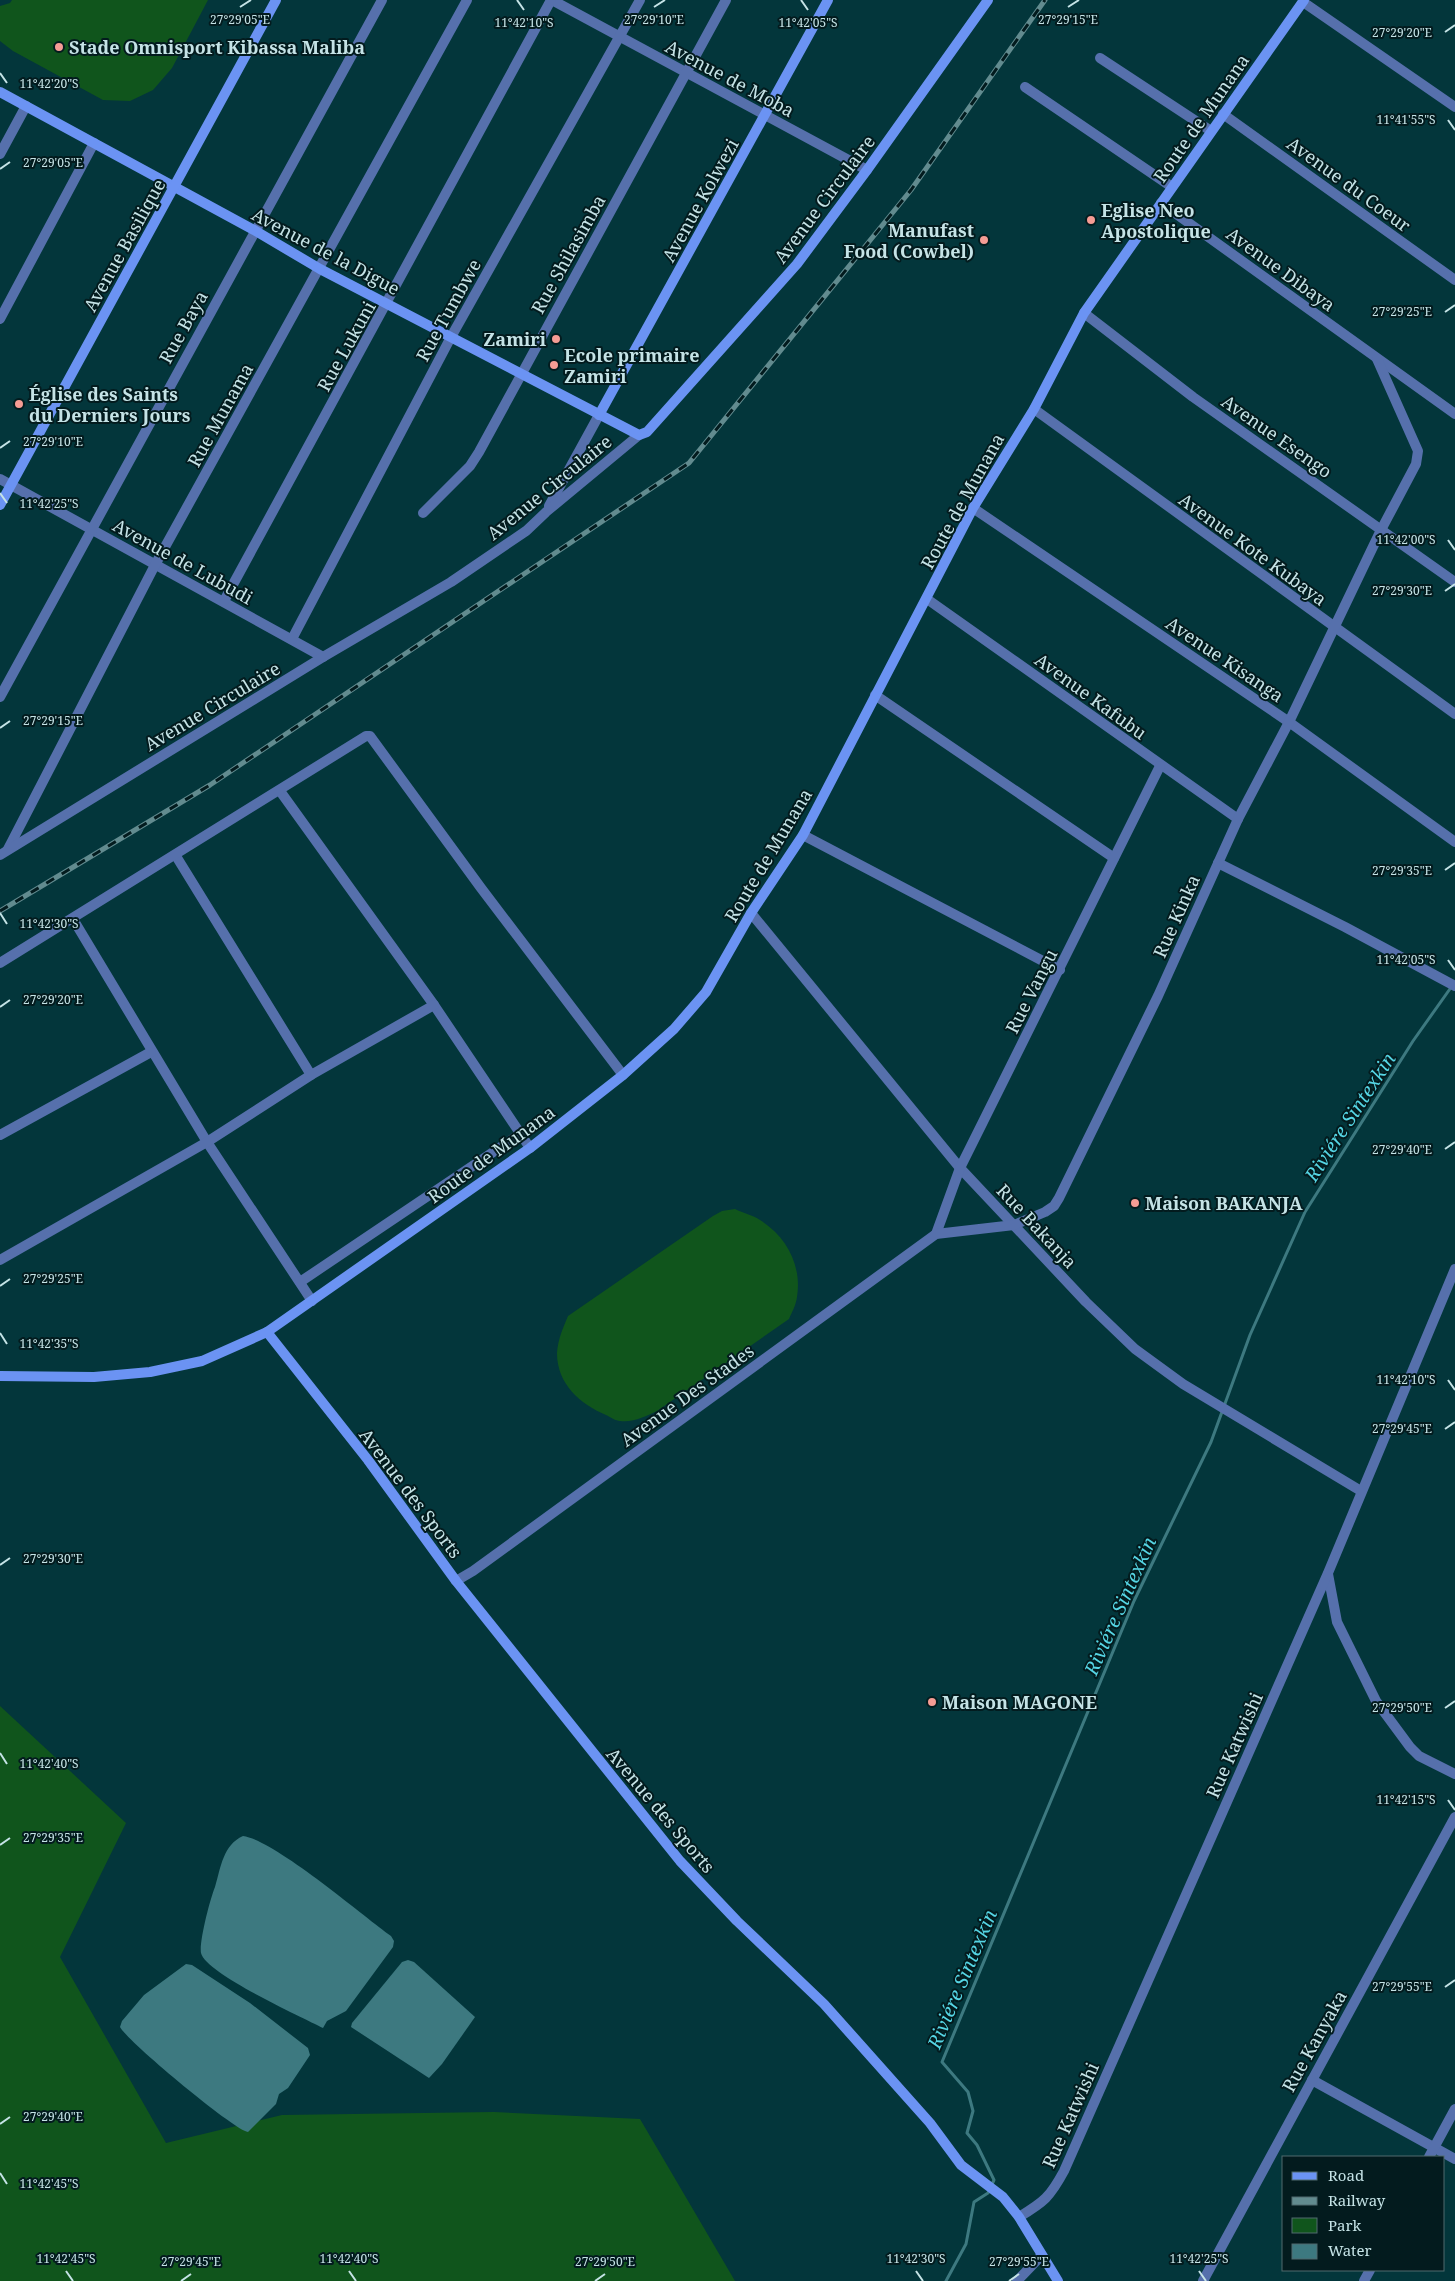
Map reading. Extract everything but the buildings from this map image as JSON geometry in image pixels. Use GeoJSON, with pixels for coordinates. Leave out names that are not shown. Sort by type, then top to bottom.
{"type":"FeatureCollection","features":[{"type":"Feature","properties":{"kind":"street","name":"Avenue Basilique"},"geometry":{"type":"LineString","coordinates":[[0,505],[276,0]]}},
{"type":"Feature","properties":{"kind":"street","name":"Rue Baya"},"geometry":{"type":"LineString","coordinates":[[0,697],[90,529],[382,0]]}},
{"type":"Feature","properties":{"kind":"street","name":"Rue Munama"},"geometry":{"type":"LineString","coordinates":[[4,852],[155,566],[467,0]]}},
{"type":"Feature","properties":{"kind":"street","name":"Avenue de Moba"},"geometry":{"type":"LineString","coordinates":[[552,0],[867,170]]}},
{"type":"Feature","properties":{"kind":"street","name":"Rue Lukuni"},"geometry":{"type":"LineString","coordinates":[[224,601],[552,0]]}},
{"type":"Feature","properties":{"kind":"street","name":"Rue Tumbwe"},"geometry":{"type":"LineString","coordinates":[[292,639],[451,337],[640,0]]}},
{"type":"Feature","properties":{"kind":"street","name":"Rue Shilasimba"},"geometry":{"type":"LineString","coordinates":[[423,512],[470,466],[726,0]]}},
{"type":"Feature","properties":{"kind":"street","name":"Avenue Kolwezi"},"geometry":{"type":"LineString","coordinates":[[599,415],[766,116],[828,0]]}},
{"type":"Feature","properties":{"kind":"street","name":"Avenue Circulaire"},"geometry":{"type":"LineString","coordinates":[[4,852],[323,657],[452,582],[526,531],[546,512],[639,435],[647,432],[797,264],[867,170],[988,0]]}},
{"type":"Feature","properties":{"kind":"street"},"geometry":{"type":"LineString","coordinates":[[1304,1],[1455,107]]}},
{"type":"Feature","properties":{"kind":"street","name":"Route de Munana"},"geometry":{"type":"LineString","coordinates":[[0,1376],[94,1377],[150,1372],[202,1361],[267,1332],[530,1148],[623,1075],[674,1030],[706,992],[751,913],[803,835],[973,508],[1034,409],[1084,313],[1304,1]]}},
{"type":"Feature","properties":{"kind":"street"},"geometry":{"type":"LineString","coordinates":[[1100,58],[1211,131]]}},
{"type":"Feature","properties":{"kind":"street"},"geometry":{"type":"LineString","coordinates":[[1025,87],[1172,186]]}},
{"type":"Feature","properties":{"kind":"street","name":"Avenue de la Digue"},"geometry":{"type":"LineString","coordinates":[[0,92],[254,230],[320,269],[639,435]]}},
{"type":"Feature","properties":{"kind":"street"},"geometry":{"type":"LineString","coordinates":[[0,154],[26,106]]}},
{"type":"Feature","properties":{"kind":"street","name":"Avenue du Coeur"},"geometry":{"type":"LineString","coordinates":[[1223,114],[1455,280]]}},
{"type":"Feature","properties":{"kind":"street"},"geometry":{"type":"LineString","coordinates":[[0,319],[94,143]]}},
{"type":"Feature","properties":{"kind":"street","name":"Avenue Dibaya"},"geometry":{"type":"LineString","coordinates":[[1161,203],[1455,414]]}},
{"type":"Feature","properties":{"kind":"street","name":"Avenue Esengo"},"geometry":{"type":"LineString","coordinates":[[1084,313],[1193,397],[1455,582]]}},
{"type":"Feature","properties":{"kind":"street","name":"Rue Kinka"},"geometry":{"type":"LineString","coordinates":[[936,1234],[1014,1225],[1045,1212],[1054,1206],[1059,1198],[1158,996],[1238,819],[1336,629],[1381,530],[1416,464],[1418,451],[1377,359]]}},
{"type":"Feature","properties":{"kind":"street","name":"Avenue Kote Kubaya"},"geometry":{"type":"LineString","coordinates":[[1034,409],[1455,714]]}},
{"type":"Feature","properties":{"kind":"street"},"geometry":{"type":"LineString","coordinates":[[546,512],[599,415]]}},
{"type":"Feature","properties":{"kind":"street","name":"Avenue de Lubudi"},"geometry":{"type":"LineString","coordinates":[[0,480],[155,566],[224,601],[323,657]]}},
{"type":"Feature","properties":{"kind":"street","name":"Avenue Kisanga"},"geometry":{"type":"LineString","coordinates":[[973,508],[1289,722],[1455,842]]}},
{"type":"Feature","properties":{"kind":"street","name":"Avenue Kafubu"},"geometry":{"type":"LineString","coordinates":[[927,599],[1160,766],[1238,819]]}},
{"type":"Feature","properties":{"kind":"street"},"geometry":{"type":"LineString","coordinates":[[876,696],[1114,858]]}},
{"type":"Feature","properties":{"kind":"street"},"geometry":{"type":"LineString","coordinates":[[0,963],[176,856],[366,736],[374,740],[480,888],[623,1075]]}},
{"type":"Feature","properties":{"kind":"street","name":"Rue Vangu"},"geometry":{"type":"LineString","coordinates":[[936,1234],[960,1168],[1160,766]]}},
{"type":"Feature","properties":{"kind":"street"},"geometry":{"type":"LineString","coordinates":[[280,791],[434,1005],[530,1148]]}},
{"type":"Feature","properties":{"kind":"street"},"geometry":{"type":"LineString","coordinates":[[803,835],[1060,970]]}},
{"type":"Feature","properties":{"kind":"street"},"geometry":{"type":"LineString","coordinates":[[176,856],[310,1075]]}},
{"type":"Feature","properties":{"kind":"street"},"geometry":{"type":"LineString","coordinates":[[1218,863],[1354,931],[1455,986]]}},
{"type":"Feature","properties":{"kind":"street","name":"Rue Bakanja"},"geometry":{"type":"LineString","coordinates":[[751,913],[960,1168],[1135,1349],[1183,1384],[1226,1408],[1361,1492]]}},
{"type":"Feature","properties":{"kind":"street"},"geometry":{"type":"LineString","coordinates":[[72,919],[207,1142],[312,1301]]}},
{"type":"Feature","properties":{"kind":"street"},"geometry":{"type":"LineString","coordinates":[[0,1260],[207,1142],[310,1075],[434,1005]]}},
{"type":"Feature","properties":{"kind":"street"},"geometry":{"type":"LineString","coordinates":[[0,1135],[151,1052]]}},
{"type":"Feature","properties":{"kind":"street"},"geometry":{"type":"LineString","coordinates":[[300,1282],[520,1134]]}},
{"type":"Feature","properties":{"kind":"street","name":"Avenue Des Stades"},"geometry":{"type":"LineString","coordinates":[[456,1581],[473,1571],[936,1234]]}},
{"type":"Feature","properties":{"kind":"street","name":"Rue Katwishi"},"geometry":{"type":"LineString","coordinates":[[1019,2217],[1043,2202],[1053,2193],[1064,2171],[1328,1573],[1455,1269]]}},
{"type":"Feature","properties":{"kind":"street","name":"Avenue des Sports"},"geometry":{"type":"LineString","coordinates":[[267,1332],[368,1460],[456,1581],[680,1861],[737,1920],[824,2004],[930,2123],[961,2165],[1003,2197],[1019,2217],[1058,2281]]}},
{"type":"Feature","properties":{"kind":"street"},"geometry":{"type":"LineString","coordinates":[[1328,1573],[1337,1622],[1376,1701],[1410,1747],[1419,1756],[1455,1774]]}},
{"type":"Feature","properties":{"kind":"street","name":"Rue Kanyaka"},"geometry":{"type":"LineString","coordinates":[[1202,2281],[1455,1818]]}},
{"type":"Feature","properties":{"kind":"street"},"geometry":{"type":"LineString","coordinates":[[1312,2080],[1431,2153],[1455,2108]]}},
{"type":"Feature","properties":{"kind":"street"},"geometry":{"type":"LineString","coordinates":[[1017,2281],[1042,2256]]}},
{"type":"Feature","properties":{"kind":"green space","name":"Stade Omnisport Kibassa Maliba"},"geometry":{"type":"Polygon","coordinates":[[[12,0],[208,0],[172,68],[153,90],[130,101],[103,100],[13,51],[0,41],[0,6],[10,3],[12,0]]]}},
{"type":"Feature","properties":{"kind":"green space"},"geometry":{"type":"Polygon","coordinates":[[[735,1209],[757,1218],[770,1227],[791,1253],[795,1263],[798,1285],[796,1303],[789,1319],[657,1411],[644,1417],[630,1421],[617,1420],[579,1399],[566,1383],[558,1364],[558,1343],[568,1316],[713,1216],[722,1211],[735,1209]]]}},
{"type":"Feature","properties":{"kind":"green space"},"geometry":{"type":"Polygon","coordinates":[[[0,1706],[126,1823],[60,1957],[166,2143],[282,2115],[494,2112],[640,2119],[735,2281],[0,2281],[0,1706]]]}},
{"type":"Feature","properties":{"kind":"water"},"geometry":{"type":"Polygon","coordinates":[[[243,1836],[275,1850],[296,1864],[391,1936],[394,1941],[393,1947],[346,2011],[327,2021],[323,2028],[236,1983],[207,1962],[201,1953],[205,1920],[224,1857],[231,1845],[243,1836]]]}},
{"type":"Feature","properties":{"kind":"water"},"geometry":{"type":"Polygon","coordinates":[[[408,1960],[414,1962],[475,2017],[442,2064],[429,2078],[351,2027],[352,2023],[402,1962],[408,1960]]]}},
{"type":"Feature","properties":{"kind":"water"},"geometry":{"type":"Polygon","coordinates":[[[186,1964],[192,1965],[250,2003],[308,2048],[310,2055],[288,2088],[279,2094],[276,2104],[248,2132],[223,2117],[181,2084],[141,2049],[120,2027],[122,2021],[144,1995],[186,1964]]]}},
{"type":"Feature","properties":{"kind":"waterway","name":"Riviére Sintexkin"},"geometry":{"type":"LineString","coordinates":[[946,2281],[966,2244],[974,2202],[988,2193],[994,2180],[977,2145],[967,2133],[973,2111],[968,2092],[942,2062],[1134,1601],[1211,1442],[1250,1335],[1305,1212],[1413,1041],[1452,986]]}},
{"type":"Feature","properties":{"kind":"railway"},"geometry":{"type":"LineString","coordinates":[[0,911],[210,785],[689,463],[911,190],[1045,0]]}},
{"type":"Feature","properties":{"kind":"place","name":"Stade Omnisport Kibassa Maliba"},"geometry":{"type":"Point","coordinates":[59,47]}},
{"type":"Feature","properties":{"kind":"place","name":"Eglise Neo Apostolique"},"geometry":{"type":"Point","coordinates":[1091,220]}},
{"type":"Feature","properties":{"kind":"place","name":"Manufast Food (Cowbel)"},"geometry":{"type":"Point","coordinates":[984,240]}},
{"type":"Feature","properties":{"kind":"place","name":"Zamiri"},"geometry":{"type":"Point","coordinates":[556,339]}},
{"type":"Feature","properties":{"kind":"place","name":"Ecole primaire Zamiri"},"geometry":{"type":"Point","coordinates":[554,365]}},
{"type":"Feature","properties":{"kind":"place","name":"Église des Saints du Derniers Jours"},"geometry":{"type":"Point","coordinates":[19,404]}},
{"type":"Feature","properties":{"kind":"place","name":"Maison BAKANJA"},"geometry":{"type":"Point","coordinates":[1135,1203]}},
{"type":"Feature","properties":{"kind":"place","name":"Maison MAGONE"},"geometry":{"type":"Point","coordinates":[932,1702]}}]}
